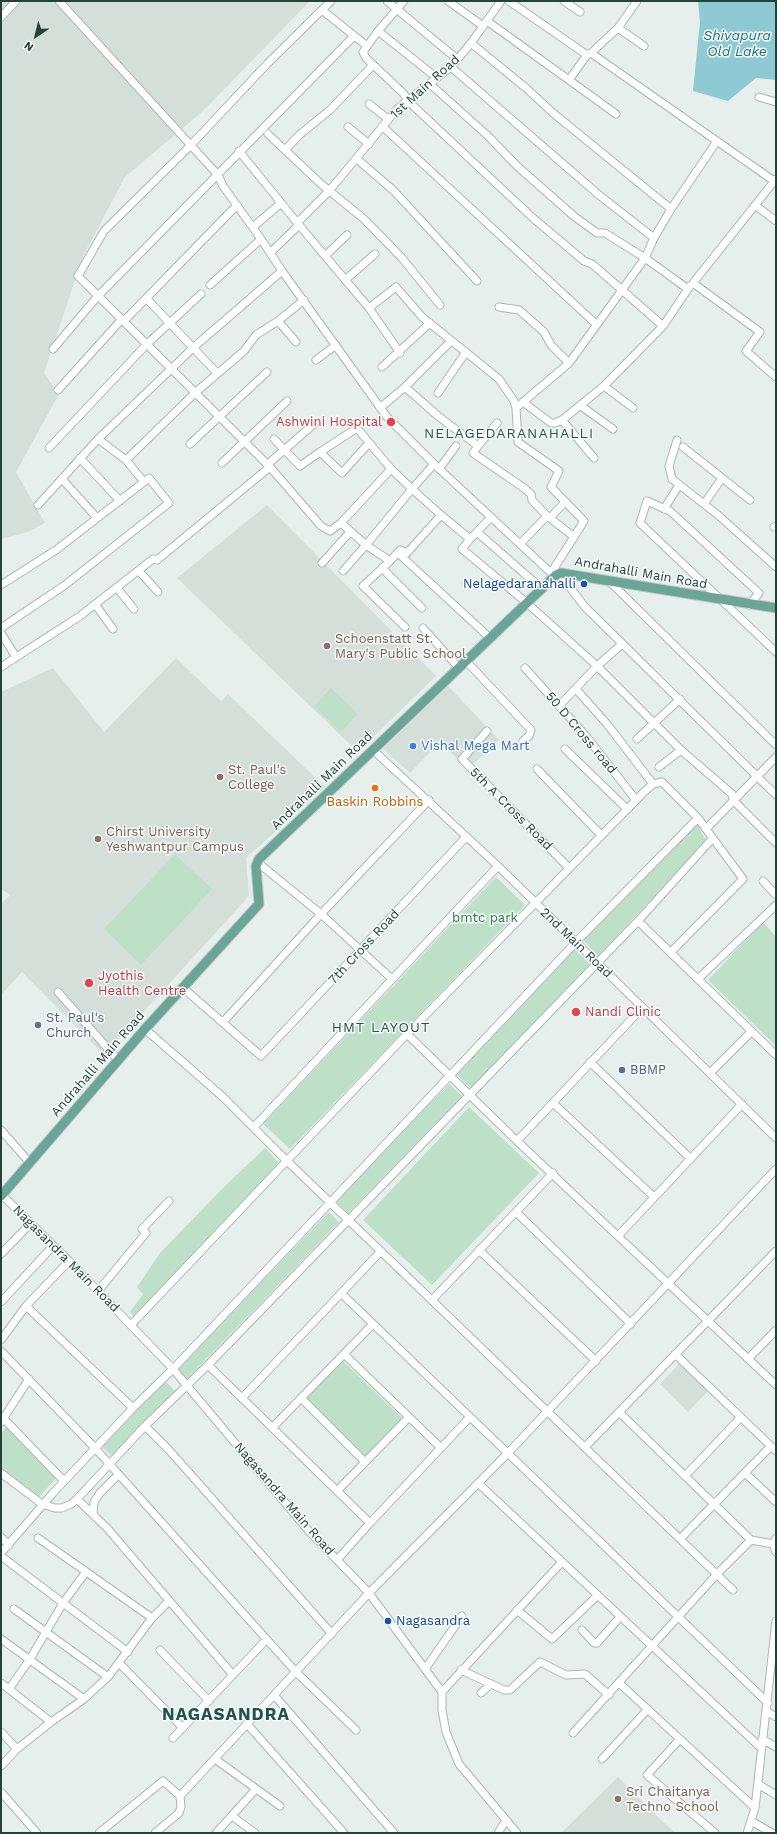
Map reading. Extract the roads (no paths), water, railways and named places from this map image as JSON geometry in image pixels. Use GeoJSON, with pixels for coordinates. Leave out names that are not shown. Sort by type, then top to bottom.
{"type":"FeatureCollection","features":[{"type":"Feature","properties":{"kind":"main road","name":"Andrahalli Main Road"},"geometry":{"type":"LineString","coordinates":[[1,1195],[182,987],[259,904],[257,862],[542,589],[555,573],[749,605],[776,608]]}},
{"type":"Feature","properties":{"kind":"street"},"geometry":{"type":"LineString","coordinates":[[1,17],[16,1]]}},
{"type":"Feature","properties":{"kind":"street"},"geometry":{"type":"LineString","coordinates":[[59,1],[218,175],[223,186],[282,271],[387,417],[437,467],[520,544],[555,573],[585,607],[680,699],[756,777],[776,795]]}},
{"type":"Feature","properties":{"kind":"street"},"geometry":{"type":"LineString","coordinates":[[331,1],[267,64],[190,146],[104,231],[78,276],[97,297],[123,320],[171,370],[196,392],[269,465],[321,526],[330,531],[341,523],[391,470]]}},
{"type":"Feature","properties":{"kind":"street"},"geometry":{"type":"LineString","coordinates":[[387,1],[398,8],[457,59]]}},
{"type":"Feature","properties":{"kind":"street"},"geometry":{"type":"LineString","coordinates":[[404,1],[378,30],[363,52],[364,56],[404,94],[408,101],[533,218],[584,261],[592,264],[663,326]]}},
{"type":"Feature","properties":{"kind":"street"},"geometry":{"type":"LineString","coordinates":[[448,1],[569,80],[616,114]]}},
{"type":"Feature","properties":{"kind":"street","name":"1st Main Road"},"geometry":{"type":"LineString","coordinates":[[270,253],[330,190],[397,109],[451,67],[471,44],[501,1]]}},
{"type":"Feature","properties":{"kind":"street"},"geometry":{"type":"LineString","coordinates":[[509,1],[775,180],[690,286],[663,326],[604,386],[582,406],[562,420],[551,423],[523,402]]}},
{"type":"Feature","properties":{"kind":"street"},"geometry":{"type":"LineString","coordinates":[[564,1],[580,12]]}},
{"type":"Feature","properties":{"kind":"street"},"geometry":{"type":"LineString","coordinates":[[569,80],[589,54],[618,28],[637,1]]}},
{"type":"Feature","properties":{"kind":"street"},"geometry":{"type":"LineString","coordinates":[[322,10],[367,46]]}},
{"type":"Feature","properties":{"kind":"street"},"geometry":{"type":"LineString","coordinates":[[618,28],[644,46]]}},
{"type":"Feature","properties":{"kind":"street"},"geometry":{"type":"LineString","coordinates":[[378,30],[437,78]]}},
{"type":"Feature","properties":{"kind":"street"},"geometry":{"type":"LineString","coordinates":[[53,349],[97,297],[218,175],[239,151],[354,36]]}},
{"type":"Feature","properties":{"kind":"street"},"geometry":{"type":"LineString","coordinates":[[471,44],[671,209]]}},
{"type":"Feature","properties":{"kind":"street"},"geometry":{"type":"LineString","coordinates":[[286,149],[304,131],[330,110],[373,65]]}},
{"type":"Feature","properties":{"kind":"street"},"geometry":{"type":"LineString","coordinates":[[451,67],[599,195],[654,238]]}},
{"type":"Feature","properties":{"kind":"street"},"geometry":{"type":"LineString","coordinates":[[430,84],[487,135],[518,167],[575,217],[597,233],[605,233],[760,332],[746,351],[776,377]]}},
{"type":"Feature","properties":{"kind":"street"},"geometry":{"type":"LineString","coordinates":[[760,97],[776,102]]}},
{"type":"Feature","properties":{"kind":"street"},"geometry":{"type":"LineString","coordinates":[[369,104],[388,119]]}},
{"type":"Feature","properties":{"kind":"street"},"geometry":{"type":"LineString","coordinates":[[382,126],[596,324]]}},
{"type":"Feature","properties":{"kind":"street"},"geometry":{"type":"LineString","coordinates":[[348,127],[369,144]]}},
{"type":"Feature","properties":{"kind":"street"},"geometry":{"type":"LineString","coordinates":[[268,134],[286,149],[321,184],[364,219],[402,258],[440,305]]}},
{"type":"Feature","properties":{"kind":"street"},"geometry":{"type":"LineString","coordinates":[[516,408],[569,362],[645,258],[654,238],[671,209],[717,141]]}},
{"type":"Feature","properties":{"kind":"street"},"geometry":{"type":"LineString","coordinates":[[239,151],[369,308],[400,353]]}},
{"type":"Feature","properties":{"kind":"street"},"geometry":{"type":"LineString","coordinates":[[357,159],[394,192],[477,281]]}},
{"type":"Feature","properties":{"kind":"street"},"geometry":{"type":"LineString","coordinates":[[252,227],[281,203]]}},
{"type":"Feature","properties":{"kind":"street"},"geometry":{"type":"LineString","coordinates":[[58,390],[123,320],[236,205]]}},
{"type":"Feature","properties":{"kind":"street"},"geometry":{"type":"LineString","coordinates":[[755,205],[776,221]]}},
{"type":"Feature","properties":{"kind":"street"},"geometry":{"type":"LineString","coordinates":[[325,256],[348,235]]}},
{"type":"Feature","properties":{"kind":"street"},"geometry":{"type":"LineString","coordinates":[[210,285],[261,239]]}},
{"type":"Feature","properties":{"kind":"street"},"geometry":{"type":"LineString","coordinates":[[346,280],[375,254]]}},
{"type":"Feature","properties":{"kind":"street"},"geometry":{"type":"LineString","coordinates":[[38,505],[98,439],[194,348],[282,271]]}},
{"type":"Feature","properties":{"kind":"street"},"geometry":{"type":"LineString","coordinates":[[369,308],[396,286],[422,317],[499,379],[514,401],[516,408],[518,442],[559,471],[551,487],[584,520],[573,536],[555,573]]}},
{"type":"Feature","properties":{"kind":"street"},"geometry":{"type":"LineString","coordinates":[[49,448],[147,344],[201,294]]}},
{"type":"Feature","properties":{"kind":"street"},"geometry":{"type":"LineString","coordinates":[[146,298],[217,373]]}},
{"type":"Feature","properties":{"kind":"street"},"geometry":{"type":"LineString","coordinates":[[126,460],[196,392],[244,350],[256,335],[278,321],[304,300]]}},
{"type":"Feature","properties":{"kind":"street"},"geometry":{"type":"LineString","coordinates":[[499,307],[518,310],[544,332],[551,345],[569,362]]}},
{"type":"Feature","properties":{"kind":"street"},"geometry":{"type":"LineString","coordinates":[[278,321],[296,342]]}},
{"type":"Feature","properties":{"kind":"street"},"geometry":{"type":"LineString","coordinates":[[382,368],[400,353],[430,323]]}},
{"type":"Feature","properties":{"kind":"street"},"geometry":{"type":"LineString","coordinates":[[380,408],[405,387],[451,341]]}},
{"type":"Feature","properties":{"kind":"street"},"geometry":{"type":"LineString","coordinates":[[316,360],[336,345]]}},
{"type":"Feature","properties":{"kind":"street"},"geometry":{"type":"LineString","coordinates":[[438,393],[466,352]]}},
{"type":"Feature","properties":{"kind":"street"},"geometry":{"type":"LineString","coordinates":[[190,444],[221,417],[267,372]]}},
{"type":"Feature","properties":{"kind":"street"},"geometry":{"type":"LineString","coordinates":[[604,386],[633,408]]}},
{"type":"Feature","properties":{"kind":"street"},"geometry":{"type":"LineString","coordinates":[[405,387],[438,416],[478,446]]}},
{"type":"Feature","properties":{"kind":"street"},"geometry":{"type":"LineString","coordinates":[[222,463],[287,401]]}},
{"type":"Feature","properties":{"kind":"street"},"geometry":{"type":"LineString","coordinates":[[582,406],[613,429]]}},
{"type":"Feature","properties":{"kind":"street"},"geometry":{"type":"LineString","coordinates":[[562,420],[594,458]]}},
{"type":"Feature","properties":{"kind":"street"},"geometry":{"type":"LineString","coordinates":[[497,423],[473,453],[524,488],[531,494],[532,500],[548,517],[573,536]]}},
{"type":"Feature","properties":{"kind":"street"},"geometry":{"type":"LineString","coordinates":[[1,667],[95,604],[153,559],[156,560],[269,465],[314,424]]}},
{"type":"Feature","properties":{"kind":"street"},"geometry":{"type":"LineString","coordinates":[[274,439],[300,466],[357,428],[391,470],[470,540]]}},
{"type":"Feature","properties":{"kind":"street"},"geometry":{"type":"LineString","coordinates":[[98,439],[126,460],[144,482]]}},
{"type":"Feature","properties":{"kind":"street"},"geometry":{"type":"LineString","coordinates":[[677,440],[669,466],[672,479],[704,504],[776,567]]}},
{"type":"Feature","properties":{"kind":"street"},"geometry":{"type":"LineString","coordinates":[[320,452],[342,474],[369,443]]}},
{"type":"Feature","properties":{"kind":"street"},"geometry":{"type":"LineString","coordinates":[[343,571],[412,489],[437,467],[456,446]]}},
{"type":"Feature","properties":{"kind":"street"},"geometry":{"type":"LineString","coordinates":[[683,448],[750,500]]}},
{"type":"Feature","properties":{"kind":"street"},"geometry":{"type":"LineString","coordinates":[[80,458],[120,501]]}},
{"type":"Feature","properties":{"kind":"street"},"geometry":{"type":"LineString","coordinates":[[1,585],[56,550],[149,478],[169,503],[65,585],[1,628]]}},
{"type":"Feature","properties":{"kind":"street"},"geometry":{"type":"LineString","coordinates":[[704,504],[722,478]]}},
{"type":"Feature","properties":{"kind":"street"},"geometry":{"type":"LineString","coordinates":[[62,479],[97,518]]}},
{"type":"Feature","properties":{"kind":"street"},"geometry":{"type":"LineString","coordinates":[[664,508],[679,485]]}},
{"type":"Feature","properties":{"kind":"street"},"geometry":{"type":"LineString","coordinates":[[520,544],[565,502]]}},
{"type":"Feature","properties":{"kind":"street"},"geometry":{"type":"LineString","coordinates":[[749,605],[759,593],[670,511],[647,502],[640,524],[776,652]]}},
{"type":"Feature","properties":{"kind":"street"},"geometry":{"type":"LineString","coordinates":[[405,627],[363,586],[400,550],[407,553],[441,515]]}},
{"type":"Feature","properties":{"kind":"street"},"geometry":{"type":"LineString","coordinates":[[491,517],[462,548],[527,603],[597,666],[681,750],[732,794],[733,800],[776,843]]}},
{"type":"Feature","properties":{"kind":"street"},"geometry":{"type":"LineString","coordinates":[[341,523],[366,545],[390,561]]}},
{"type":"Feature","properties":{"kind":"street"},"geometry":{"type":"LineString","coordinates":[[322,563],[350,532]]}},
{"type":"Feature","properties":{"kind":"street"},"geometry":{"type":"LineString","coordinates":[[477,532],[542,589]]}},
{"type":"Feature","properties":{"kind":"street"},"geometry":{"type":"LineString","coordinates":[[398,552],[490,638]]}},
{"type":"Feature","properties":{"kind":"street"},"geometry":{"type":"LineString","coordinates":[[382,568],[422,608]]}},
{"type":"Feature","properties":{"kind":"street"},"geometry":{"type":"LineString","coordinates":[[139,570],[158,592]]}},
{"type":"Feature","properties":{"kind":"street"},"geometry":{"type":"LineString","coordinates":[[609,581],[776,746]]}},
{"type":"Feature","properties":{"kind":"street"},"geometry":{"type":"LineString","coordinates":[[117,588],[134,609]]}},
{"type":"Feature","properties":{"kind":"street"},"geometry":{"type":"LineString","coordinates":[[95,604],[112,629]]}},
{"type":"Feature","properties":{"kind":"street"},"geometry":{"type":"LineString","coordinates":[[423,628],[531,730],[529,736],[522,741]]}},
{"type":"Feature","properties":{"kind":"street"},"geometry":{"type":"LineString","coordinates":[[1,633],[16,657]]}},
{"type":"Feature","properties":{"kind":"street"},"geometry":{"type":"LineString","coordinates":[[559,706],[597,666],[622,644]]}},
{"type":"Feature","properties":{"kind":"street","name":"50 D Cross road"},"geometry":{"type":"LineString","coordinates":[[525,668],[586,736],[636,800]]}},
{"type":"Feature","properties":{"kind":"street"},"geometry":{"type":"LineString","coordinates":[[576,689],[607,724],[653,784]]}},
{"type":"Feature","properties":{"kind":"street"},"geometry":{"type":"LineString","coordinates":[[637,739],[680,699]]}},
{"type":"Feature","properties":{"kind":"street","name":"5th A Cross Road"},"geometry":{"type":"LineString","coordinates":[[487,731],[462,759],[569,868]]}},
{"type":"Feature","properties":{"kind":"street"},"geometry":{"type":"LineString","coordinates":[[565,749],[627,809]]}},
{"type":"Feature","properties":{"kind":"street","name":"2nd Main Road"},"geometry":{"type":"LineString","coordinates":[[373,750],[429,800],[498,866],[776,1138]]}},
{"type":"Feature","properties":{"kind":"street"},"geometry":{"type":"LineString","coordinates":[[659,767],[681,750]]}},
{"type":"Feature","properties":{"kind":"street"},"geometry":{"type":"LineString","coordinates":[[706,829],[776,757]]}},
{"type":"Feature","properties":{"kind":"street"},"geometry":{"type":"LineString","coordinates":[[537,769],[601,835]]}},
{"type":"Feature","properties":{"kind":"street"},"geometry":{"type":"LineString","coordinates":[[131,1324],[534,902],[653,784],[662,782],[698,818],[712,839],[743,879],[671,952]]}},
{"type":"Feature","properties":{"kind":"street"},"geometry":{"type":"LineString","coordinates":[[182,987],[223,1022],[321,914],[429,800]]}},
{"type":"Feature","properties":{"kind":"street"},"geometry":{"type":"LineString","coordinates":[[1,1553],[42,1504],[95,1448],[173,1369],[576,942],[698,818]]}},
{"type":"Feature","properties":{"kind":"street","name":"7th Cross Road"},"geometry":{"type":"LineString","coordinates":[[223,1022],[261,1056],[466,837]]}},
{"type":"Feature","properties":{"kind":"street"},"geometry":{"type":"LineString","coordinates":[[1,1473],[42,1504],[60,1508],[71,1504],[78,1499],[110,1466],[145,1426],[208,1365],[638,921],[712,839]]}},
{"type":"Feature","properties":{"kind":"street"},"geometry":{"type":"LineString","coordinates":[[257,862],[321,914],[392,979]]}},
{"type":"Feature","properties":{"kind":"street"},"geometry":{"type":"LineString","coordinates":[[254,1127],[498,866]]}},
{"type":"Feature","properties":{"kind":"street"},"geometry":{"type":"LineString","coordinates":[[763,881],[776,895]]}},
{"type":"Feature","properties":{"kind":"street"},"geometry":{"type":"LineString","coordinates":[[698,979],[776,905]]}},
{"type":"Feature","properties":{"kind":"street"},"geometry":{"type":"LineString","coordinates":[[638,921],[776,1056]]}},
{"type":"Feature","properties":{"kind":"street"},"geometry":{"type":"LineString","coordinates":[[58,992],[118,1060]]}},
{"type":"Feature","properties":{"kind":"street"},"geometry":{"type":"LineString","coordinates":[[517,1141],[642,1008]]}},
{"type":"Feature","properties":{"kind":"street"},"geometry":{"type":"LineString","coordinates":[[145,1029],[223,1097],[286,1160],[733,1590]]}},
{"type":"Feature","properties":{"kind":"street"},"geometry":{"type":"LineString","coordinates":[[710,1072],[751,1032]]}},
{"type":"Feature","properties":{"kind":"street"},"geometry":{"type":"LineString","coordinates":[[407,1034],[517,1141],[553,1173],[776,1385]]}},
{"type":"Feature","properties":{"kind":"street"},"geometry":{"type":"LineString","coordinates":[[590,1062],[691,1159]]}},
{"type":"Feature","properties":{"kind":"street"},"geometry":{"type":"LineString","coordinates":[[553,1102],[654,1197]]}},
{"type":"Feature","properties":{"kind":"street"},"geometry":{"type":"LineString","coordinates":[[618,1236],[742,1104]]}},
{"type":"Feature","properties":{"kind":"street"},"geometry":{"type":"LineString","coordinates":[[1,1130],[30,1163]]}},
{"type":"Feature","properties":{"kind":"street"},"geometry":{"type":"LineString","coordinates":[[180,1796],[370,1593],[548,1412],[776,1169]]}},
{"type":"Feature","properties":{"kind":"street"},"geometry":{"type":"LineString","coordinates":[[432,1300],[553,1173]]}},
{"type":"Feature","properties":{"kind":"street","name":"Nagasandra Main Road"},"geometry":{"type":"LineString","coordinates":[[1,1195],[69,1261],[173,1369],[308,1530],[370,1593],[388,1621],[442,1692]]}},
{"type":"Feature","properties":{"kind":"street"},"geometry":{"type":"LineString","coordinates":[[98,1292],[146,1233],[142,1229],[169,1201]]}},
{"type":"Feature","properties":{"kind":"street"},"geometry":{"type":"LineString","coordinates":[[516,1212],[631,1324]]}},
{"type":"Feature","properties":{"kind":"street"},"geometry":{"type":"LineString","coordinates":[[1,1254],[30,1224]]}},
{"type":"Feature","properties":{"kind":"street"},"geometry":{"type":"LineString","coordinates":[[1,1302],[53,1246]]}},
{"type":"Feature","properties":{"kind":"street"},"geometry":{"type":"LineString","coordinates":[[479,1250],[596,1361]]}},
{"type":"Feature","properties":{"kind":"street"},"geometry":{"type":"LineString","coordinates":[[242,1398],[381,1251]]}},
{"type":"Feature","properties":{"kind":"street"},"geometry":{"type":"LineString","coordinates":[[585,1447],[776,1251]]}},
{"type":"Feature","properties":{"kind":"street"},"geometry":{"type":"LineString","coordinates":[[1,1340],[26,1306],[69,1261]]}},
{"type":"Feature","properties":{"kind":"street"},"geometry":{"type":"LineString","coordinates":[[342,1293],[768,1703]]}},
{"type":"Feature","properties":{"kind":"street"},"geometry":{"type":"LineString","coordinates":[[26,1306],[133,1408]]}},
{"type":"Feature","properties":{"kind":"street"},"geometry":{"type":"LineString","coordinates":[[272,1428],[373,1324]]}},
{"type":"Feature","properties":{"kind":"street"},"geometry":{"type":"LineString","coordinates":[[748,1359],[776,1330]]}},
{"type":"Feature","properties":{"kind":"street"},"geometry":{"type":"LineString","coordinates":[[1,1351],[95,1448],[266,1640],[296,1672],[356,1730]]}},
{"type":"Feature","properties":{"kind":"street"},"geometry":{"type":"LineString","coordinates":[[344,1354],[441,1448]]}},
{"type":"Feature","properties":{"kind":"street"},"geometry":{"type":"LineString","coordinates":[[675,1354],[773,1449],[745,1473],[680,1539]]}},
{"type":"Feature","properties":{"kind":"street"},"geometry":{"type":"LineString","coordinates":[[208,1365],[370,1523]]}},
{"type":"Feature","properties":{"kind":"street"},"geometry":{"type":"LineString","coordinates":[[29,1379],[2,1421],[64,1481]]}},
{"type":"Feature","properties":{"kind":"street"},"geometry":{"type":"LineString","coordinates":[[301,1398],[365,1462]]}},
{"type":"Feature","properties":{"kind":"street"},"geometry":{"type":"LineString","coordinates":[[619,1412],[751,1540],[774,1541],[776,1552]]}},
{"type":"Feature","properties":{"kind":"street"},"geometry":{"type":"LineString","coordinates":[[337,1491],[409,1417]]}},
{"type":"Feature","properties":{"kind":"street"},"geometry":{"type":"LineString","coordinates":[[337,1560],[470,1417]]}},
{"type":"Feature","properties":{"kind":"street"},"geometry":{"type":"LineString","coordinates":[[685,1476],[741,1417]]}},
{"type":"Feature","properties":{"kind":"street"},"geometry":{"type":"LineString","coordinates":[[145,1426],[169,1450],[332,1634]]}},
{"type":"Feature","properties":{"kind":"street"},"geometry":{"type":"LineString","coordinates":[[745,1473],[776,1502]]}},
{"type":"Feature","properties":{"kind":"street"},"geometry":{"type":"LineString","coordinates":[[93,1514],[94,1502],[100,1493],[118,1475]]}},
{"type":"Feature","properties":{"kind":"street"},"geometry":{"type":"LineString","coordinates":[[478,1484],[761,1748]]}},
{"type":"Feature","properties":{"kind":"street"},"geometry":{"type":"LineString","coordinates":[[78,1499],[93,1514],[233,1675]]}},
{"type":"Feature","properties":{"kind":"street"},"geometry":{"type":"LineString","coordinates":[[1,1537],[9,1544]]}},
{"type":"Feature","properties":{"kind":"street"},"geometry":{"type":"LineString","coordinates":[[38,1538],[152,1618]]}},
{"type":"Feature","properties":{"kind":"street"},"geometry":{"type":"LineString","coordinates":[[573,1733],[717,1574],[751,1540]]}},
{"type":"Feature","properties":{"kind":"street"},"geometry":{"type":"LineString","coordinates":[[1,1556],[128,1652]]}},
{"type":"Feature","properties":{"kind":"street"},"geometry":{"type":"LineString","coordinates":[[517,1833],[459,1764],[446,1732],[442,1710],[442,1692],[561,1563]]}},
{"type":"Feature","properties":{"kind":"street"},"geometry":{"type":"LineString","coordinates":[[9,1689],[30,1659],[63,1603],[86,1572]]}},
{"type":"Feature","properties":{"kind":"street"},"geometry":{"type":"LineString","coordinates":[[517,1610],[552,1639],[597,1596]]}},
{"type":"Feature","properties":{"kind":"street"},"geometry":{"type":"LineString","coordinates":[[1,1766],[17,1748],[84,1699],[108,1677],[152,1618],[169,1601]]}},
{"type":"Feature","properties":{"kind":"street"},"geometry":{"type":"LineString","coordinates":[[14,1609],[108,1677]]}},
{"type":"Feature","properties":{"kind":"street"},"geometry":{"type":"LineString","coordinates":[[425,1669],[462,1616]]}},
{"type":"Feature","properties":{"kind":"street"},"geometry":{"type":"LineString","coordinates":[[582,1630],[594,1643],[597,1643],[620,1617]]}},
{"type":"Feature","properties":{"kind":"street"},"geometry":{"type":"LineString","coordinates":[[748,1833],[755,1808],[762,1739],[773,1676],[776,1620]]}},
{"type":"Feature","properties":{"kind":"street"},"geometry":{"type":"LineString","coordinates":[[1,1639],[84,1699]]}},
{"type":"Feature","properties":{"kind":"street"},"geometry":{"type":"LineString","coordinates":[[173,1738],[266,1640]]}},
{"type":"Feature","properties":{"kind":"street"},"geometry":{"type":"LineString","coordinates":[[160,1650],[209,1701]]}},
{"type":"Feature","properties":{"kind":"street"},"geometry":{"type":"LineString","coordinates":[[461,1670],[504,1690],[510,1690],[540,1662],[566,1675],[585,1674],[609,1695]]}},
{"type":"Feature","properties":{"kind":"street"},"geometry":{"type":"LineString","coordinates":[[119,1663],[183,1728]]}},
{"type":"Feature","properties":{"kind":"street"},"geometry":{"type":"LineString","coordinates":[[1,1683],[51,1722]]}},
{"type":"Feature","properties":{"kind":"street"},"geometry":{"type":"LineString","coordinates":[[619,1683],[755,1808]]}},
{"type":"Feature","properties":{"kind":"street"},"geometry":{"type":"LineString","coordinates":[[481,1693],[491,1684]]}},
{"type":"Feature","properties":{"kind":"street"},"geometry":{"type":"LineString","coordinates":[[274,1695],[394,1833]]}},
{"type":"Feature","properties":{"kind":"street"},"geometry":{"type":"LineString","coordinates":[[602,1759],[648,1710]]}},
{"type":"Feature","properties":{"kind":"street"},"geometry":{"type":"LineString","coordinates":[[766,1711],[776,1717]]}},
{"type":"Feature","properties":{"kind":"street"},"geometry":{"type":"LineString","coordinates":[[247,1724],[344,1833]]}},
{"type":"Feature","properties":{"kind":"street"},"geometry":{"type":"LineString","coordinates":[[1,1732],[17,1748]]}},
{"type":"Feature","properties":{"kind":"street"},"geometry":{"type":"LineString","coordinates":[[680,1739],[647,1775],[714,1833]]}},
{"type":"Feature","properties":{"kind":"street"},"geometry":{"type":"LineString","coordinates":[[762,1739],[776,1748]]}},
{"type":"Feature","properties":{"kind":"street"},"geometry":{"type":"LineString","coordinates":[[215,1759],[280,1806]]}},
{"type":"Feature","properties":{"kind":"street"},"geometry":{"type":"LineString","coordinates":[[99,1833],[163,1781],[180,1796],[181,1807],[179,1813],[155,1833]]}},
{"type":"Feature","properties":{"kind":"street"},"geometry":{"type":"LineString","coordinates":[[758,1784],[776,1795]]}},
{"type":"Feature","properties":{"kind":"street"},"geometry":{"type":"LineString","coordinates":[[216,1833],[256,1789]]}},
{"type":"Feature","properties":{"kind":"street"},"geometry":{"type":"LineString","coordinates":[[1,1792],[37,1833]]}},
{"type":"Feature","properties":{"kind":"street"},"geometry":{"type":"LineString","coordinates":[[232,1816],[255,1833]]}},
{"type":"Feature","properties":{"kind":"street"},"geometry":{"type":"LineString","coordinates":[[498,1833],[506,1820]]}},
{"type":"Feature","properties":{"kind":"street"},"geometry":{"type":"LineString","coordinates":[[752,1820],[772,1833]]}},
{"type":"Feature","properties":{"kind":"water","name":"Shivapura Old Lake"},"geometry":{"type":"Polygon","coordinates":[[[698,1],[776,1],[776,80],[756,78],[728,101],[693,91],[700,22],[698,1]]]}},
{"type":"Feature","properties":{"kind":"place","name":"Ashwini Hospital"},"geometry":{"type":"Point","coordinates":[391,422]}},
{"type":"Feature","properties":{"kind":"place","name":"Nelagedaranahalli"},"geometry":{"type":"Point","coordinates":[584,584]}},
{"type":"Feature","properties":{"kind":"place","name":"Schoenstatt St. Mary's Public School"},"geometry":{"type":"Point","coordinates":[327,646]}},
{"type":"Feature","properties":{"kind":"place","name":"Vishal Mega Mart"},"geometry":{"type":"Point","coordinates":[413,746]}},
{"type":"Feature","properties":{"kind":"place","name":"St. Paul's College"},"geometry":{"type":"Point","coordinates":[220,777]}},
{"type":"Feature","properties":{"kind":"place","name":"Baskin Robbins"},"geometry":{"type":"Point","coordinates":[375,788]}},
{"type":"Feature","properties":{"kind":"place","name":"Chirst University Yeshwantpur Campus"},"geometry":{"type":"Point","coordinates":[98,839]}},
{"type":"Feature","properties":{"kind":"place","name":"Jyothis Health Centre"},"geometry":{"type":"Point","coordinates":[89,983]}},
{"type":"Feature","properties":{"kind":"place","name":"Nandi Clinic"},"geometry":{"type":"Point","coordinates":[576,1012]}},
{"type":"Feature","properties":{"kind":"place","name":"St. Paul's Church"},"geometry":{"type":"Point","coordinates":[38,1025]}},
{"type":"Feature","properties":{"kind":"place","name":"BBMP"},"geometry":{"type":"Point","coordinates":[622,1070]}},
{"type":"Feature","properties":{"kind":"place","name":"Nagasandra"},"geometry":{"type":"Point","coordinates":[388,1621]}},
{"type":"Feature","properties":{"kind":"place","name":"Sri Chaitanya Techno School"},"geometry":{"type":"Point","coordinates":[618,1799]}},
{"type":"Feature","properties":{"kind":"district","name":"NELAGEDARANAHALLI"},"geometry":{"type":"Point","coordinates":[509,434]}},
{"type":"Feature","properties":{"kind":"district","name":"HMT LAYOUT"},"geometry":{"type":"Point","coordinates":[381,1028]}},
{"type":"Feature","properties":{"kind":"district","name":"NAGASANDRA"},"geometry":{"type":"Point","coordinates":[226,1715]}},
{"type":"Feature","properties":{"kind":"park label","name":"bmtc park"},"geometry":{"type":"Point","coordinates":[485,918]}}]}
